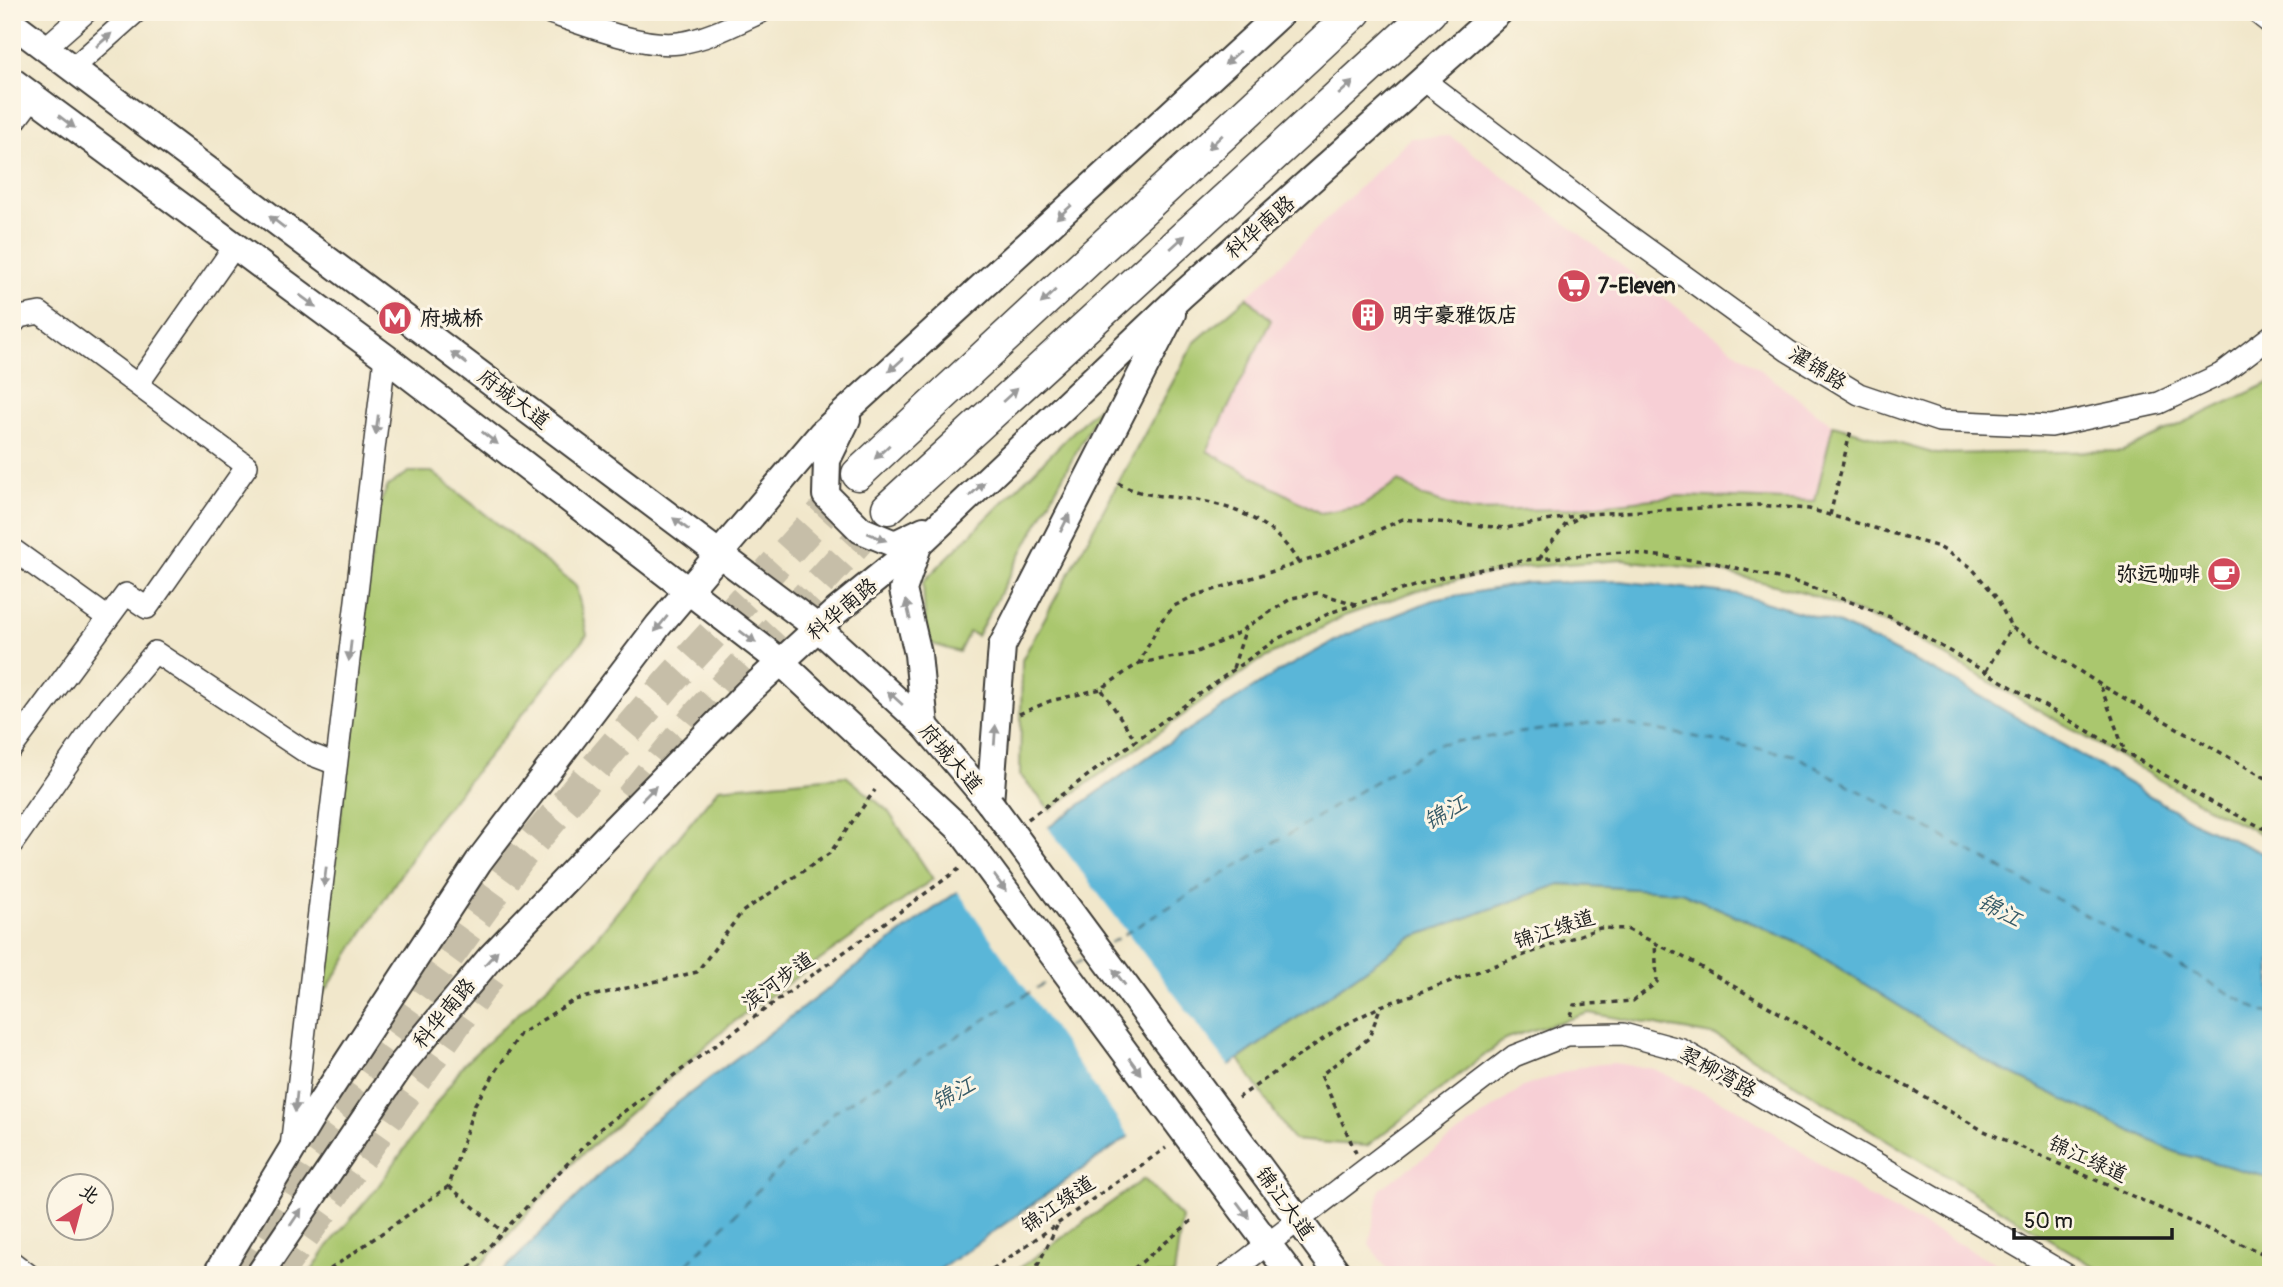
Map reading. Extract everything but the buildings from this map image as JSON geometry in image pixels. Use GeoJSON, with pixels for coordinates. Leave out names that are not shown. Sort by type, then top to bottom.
{"type":"FeatureCollection","features":[{"type":"Feature","properties":{"kind":"highway"},"geometry":{"type":"LineString","coordinates":[[858,474],[1355,12]]}},
{"type":"Feature","properties":{"kind":"highway","name":"科华南路"},"geometry":{"type":"LineString","coordinates":[[888,508],[1430,12]]}},
{"type":"Feature","properties":{"kind":"main road"},"geometry":{"type":"LineString","coordinates":[[216,1275],[290,1152],[479,861],[687,592],[822,433],[1282,12]]}},
{"type":"Feature","properties":{"kind":"main road","name":"科华南路"},"geometry":{"type":"LineString","coordinates":[[259,1275],[401,1065],[490,958],[680,761],[781,662],[918,545],[1181,296],[1425,81],[1499,12]]}},
{"type":"Feature","properties":{"kind":"main road","name":"府城大道"},"geometry":{"type":"LineString","coordinates":[[12,23],[818,628],[925,726],[990,803],[1230,1118]]}},
{"type":"Feature","properties":{"kind":"main road","name":"府城大道"},"geometry":{"type":"LineString","coordinates":[[12,81],[386,357],[781,662],[960,828],[1202,1156]]}},
{"type":"Feature","properties":{"kind":"main road"},"geometry":{"type":"LineString","coordinates":[[990,803],[1002,646],[1181,296]]}},
{"type":"Feature","properties":{"kind":"main road"},"geometry":{"type":"LineString","coordinates":[[856,402],[827,460],[826,495],[861,530],[895,544],[943,521]]}},
{"type":"Feature","properties":{"kind":"main road"},"geometry":{"type":"LineString","coordinates":[[918,545],[904,590],[918,654],[925,726]]}},
{"type":"Feature","properties":{"kind":"main road","name":"锦江大道"},"geometry":{"type":"LineString","coordinates":[[1230,1118],[1339,1275]]}},
{"type":"Feature","properties":{"kind":"main road","name":"锦江大道"},"geometry":{"type":"LineString","coordinates":[[1202,1156],[1291,1275]]}},
{"type":"Feature","properties":{"kind":"street"},"geometry":{"type":"LineString","coordinates":[[45,48],[86,12]]}},
{"type":"Feature","properties":{"kind":"street"},"geometry":{"type":"LineString","coordinates":[[72,69],[136,12]]}},
{"type":"Feature","properties":{"kind":"street"},"geometry":{"type":"LineString","coordinates":[[548,12],[611,35],[678,43],[719,32],[761,12]]}},
{"type":"Feature","properties":{"kind":"street"},"geometry":{"type":"LineString","coordinates":[[2256,12],[2271,24]]}},
{"type":"Feature","properties":{"kind":"street","name":"濯锦路"},"geometry":{"type":"LineString","coordinates":[[1425,81],[1618,228],[1788,351],[1859,394],[1939,421],[2051,426],[2159,403],[2221,374],[2271,336]]}},
{"type":"Feature","properties":{"kind":"street"},"geometry":{"type":"LineString","coordinates":[[12,125],[33,97]]}},
{"type":"Feature","properties":{"kind":"street"},"geometry":{"type":"LineString","coordinates":[[138,384],[234,247]]}},
{"type":"Feature","properties":{"kind":"street"},"geometry":{"type":"LineString","coordinates":[[12,326],[19,317],[40,313],[247,466],[146,608],[126,594],[12,748]]}},
{"type":"Feature","properties":{"kind":"street"},"geometry":{"type":"LineString","coordinates":[[290,1152],[386,357]]}},
{"type":"Feature","properties":{"kind":"street"},"geometry":{"type":"LineString","coordinates":[[12,549],[108,618]]}},
{"type":"Feature","properties":{"kind":"street"},"geometry":{"type":"LineString","coordinates":[[12,844],[101,716],[155,652],[307,753],[336,764]]}},
{"type":"Feature","properties":{"kind":"street","name":"翠柳湾路"},"geometry":{"type":"LineString","coordinates":[[1227,1275],[1514,1056],[1567,1035],[1623,1034],[1682,1050],[2067,1275]]}},
{"type":"Feature","properties":{"kind":"street"},"geometry":{"type":"LineString","coordinates":[[12,1262],[29,1275]]}},
{"type":"Feature","properties":{"kind":"path"},"geometry":{"type":"LineString","coordinates":[[1830,515],[1851,430]]}},
{"type":"Feature","properties":{"kind":"path"},"geometry":{"type":"LineString","coordinates":[[1118,483],[1137,494],[1202,501],[1241,512],[1275,531],[1289,545],[1299,564]]}},
{"type":"Feature","properties":{"kind":"path"},"geometry":{"type":"LineString","coordinates":[[1139,663],[1161,621],[1174,606],[1194,596],[1299,564],[1403,519],[1506,528],[1586,514],[1757,505],[1809,509],[1939,547],[1970,567],[1997,598],[2011,627],[2101,685],[2271,781]]}},
{"type":"Feature","properties":{"kind":"path"},"geometry":{"type":"LineString","coordinates":[[1539,559],[1565,525],[1586,514]]}},
{"type":"Feature","properties":{"kind":"path"},"geometry":{"type":"LineString","coordinates":[[1023,823],[1277,639],[1332,612],[1439,578],[1539,559],[1623,552],[1711,562],[1803,584],[1890,617],[2215,804],[2271,832]]}},
{"type":"Feature","properties":{"kind":"path"},"geometry":{"type":"LineString","coordinates":[[996,718],[1021,714],[1050,701],[1101,690],[1139,663],[1193,654],[1292,598],[1317,593],[1357,605]]}},
{"type":"Feature","properties":{"kind":"path"},"geometry":{"type":"LineString","coordinates":[[1233,670],[1246,626]]}},
{"type":"Feature","properties":{"kind":"path"},"geometry":{"type":"LineString","coordinates":[[1986,671],[2011,627]]}},
{"type":"Feature","properties":{"kind":"path"},"geometry":{"type":"LineString","coordinates":[[2101,685],[2125,752]]}},
{"type":"Feature","properties":{"kind":"path"},"geometry":{"type":"LineString","coordinates":[[1101,690],[1136,741]]}},
{"type":"Feature","properties":{"kind":"path"},"geometry":{"type":"LineString","coordinates":[[322,1275],[449,1186],[475,1104],[520,1034],[573,1000],[697,972],[742,912],[830,853],[875,790]]}},
{"type":"Feature","properties":{"kind":"path","name":"滨河步道"},"geometry":{"type":"LineString","coordinates":[[462,1275],[601,1128],[967,864]]}},
{"type":"Feature","properties":{"kind":"path","name":"锦江绿道"},"geometry":{"type":"LineString","coordinates":[[1230,1118],[1339,1028],[1381,1006],[1600,928],[1627,929],[1982,1130],[2271,1257]]}},
{"type":"Feature","properties":{"kind":"path"},"geometry":{"type":"LineString","coordinates":[[1567,1035],[1574,1005],[1633,1001],[1657,982],[1655,943]]}},
{"type":"Feature","properties":{"kind":"path"},"geometry":{"type":"LineString","coordinates":[[1364,1171],[1321,1075],[1369,1038],[1381,1006]]}},
{"type":"Feature","properties":{"kind":"path","name":"锦江绿道"},"geometry":{"type":"LineString","coordinates":[[984,1275],[1171,1145]]}},
{"type":"Feature","properties":{"kind":"path"},"geometry":{"type":"LineString","coordinates":[[449,1186],[503,1232]]}},
{"type":"Feature","properties":{"kind":"path"},"geometry":{"type":"LineString","coordinates":[[1126,1275],[1194,1219]]}},
{"type":"Feature","properties":{"kind":"path"},"geometry":{"type":"LineString","coordinates":[[1033,1275],[1058,1223]]}},
{"type":"Feature","properties":{"kind":"shaded area"},"geometry":{"type":"Polygon","coordinates":[[[1450,136],[1833,425],[1815,501],[1680,496],[1563,509],[1469,511],[1424,497],[1399,481],[1362,506],[1319,513],[1207,451],[1271,320],[1247,297],[1410,138],[1450,136]]]}},
{"type":"Feature","properties":{"kind":"shaded area"},"geometry":{"type":"Polygon","coordinates":[[[1613,1063],[1654,1069],[1738,1109],[1869,1197],[2019,1275],[1392,1275],[1369,1245],[1380,1189],[1523,1087],[1582,1066],[1613,1063]]]}},
{"type":"Feature","properties":{"kind":"green space"},"geometry":{"type":"Polygon","coordinates":[[[1247,297],[1271,320],[1207,451],[1320,513],[1362,506],[1399,481],[1424,497],[1469,511],[1563,509],[1680,496],[1815,501],[1833,425],[1936,454],[2123,451],[2271,382],[2271,839],[2207,807],[1891,625],[1803,592],[1713,570],[1622,560],[1526,567],[1436,584],[1344,616],[1259,661],[1050,810],[1020,775],[1022,660],[1194,343],[1247,297]]]}},
{"type":"Feature","properties":{"kind":"green space"},"geometry":{"type":"Polygon","coordinates":[[[1103,402],[977,636],[969,632],[959,652],[926,642],[923,582],[1103,402]]]}},
{"type":"Feature","properties":{"kind":"green space"},"geometry":{"type":"Polygon","coordinates":[[[409,472],[432,472],[576,586],[587,635],[433,824],[319,1001],[376,511],[388,486],[409,472]]]}},
{"type":"Feature","properties":{"kind":"green space"},"geometry":{"type":"Polygon","coordinates":[[[846,776],[888,811],[933,879],[731,1024],[576,1160],[472,1275],[309,1275],[328,1246],[377,1188],[464,1064],[586,950],[719,788],[846,776]]]}},
{"type":"Feature","properties":{"kind":"green space"},"geometry":{"type":"Polygon","coordinates":[[[1560,884],[1681,892],[1801,944],[1991,1064],[2175,1152],[2271,1178],[2271,1275],[2108,1275],[1717,1036],[1589,1013],[1507,1038],[1367,1146],[1293,1140],[1239,1059],[1410,938],[1560,884]]]}},
{"type":"Feature","properties":{"kind":"green space"},"geometry":{"type":"Polygon","coordinates":[[[1144,1179],[1182,1218],[1174,1275],[1010,1275],[1144,1179]]]}},
{"type":"Feature","properties":{"kind":"water","name":"锦江"},"geometry":{"type":"Polygon","coordinates":[[[1620,581],[1737,594],[1840,624],[1956,682],[2198,824],[2271,857],[2271,1178],[2175,1152],[1991,1064],[1801,944],[1681,892],[1560,884],[1410,938],[932,1275],[499,1275],[651,1123],[925,915],[1159,749],[1276,673],[1344,636],[1433,600],[1526,583],[1620,581]]]}},
{"type":"Feature","properties":{"kind":"pier"},"geometry":{"type":"Polygon","coordinates":[[[1046,825],[1231,1069],[1131,1139],[956,889],[1046,825]]]}},
{"type":"Feature","properties":{"kind":"ferry route"},"geometry":{"type":"LineString","coordinates":[[1110,943],[1437,744],[1607,721],[1794,755],[2263,1012],[2271,1013]]}},
{"type":"Feature","properties":{"kind":"ferry route"},"geometry":{"type":"LineString","coordinates":[[1074,965],[1087,957]]}},
{"type":"Feature","properties":{"kind":"ferry route"},"geometry":{"type":"LineString","coordinates":[[676,1275],[835,1111],[1055,977]]}},
{"type":"Feature","properties":{"kind":"tunnel"},"geometry":{"type":"LineString","coordinates":[[232,1273],[306,1154],[519,858],[668,683],[858,474]]}},
{"type":"Feature","properties":{"kind":"tunnel"},"geometry":{"type":"LineString","coordinates":[[630,799],[700,713],[888,508]]}},
{"type":"Feature","properties":{"kind":"tunnel"},"geometry":{"type":"LineString","coordinates":[[276,1275],[495,968]]}},
{"type":"Feature","properties":{"kind":"place","name":"7-Eleven"},"geometry":{"type":"Point","coordinates":[1574,286]}},
{"type":"Feature","properties":{"kind":"place","name":"明宇豪雅饭店"},"geometry":{"type":"Point","coordinates":[1368,315]}},
{"type":"Feature","properties":{"kind":"place","name":"府城桥"},"geometry":{"type":"Point","coordinates":[395,318]}},
{"type":"Feature","properties":{"kind":"place","name":"弥远咖啡"},"geometry":{"type":"Point","coordinates":[2224,574]}}]}
